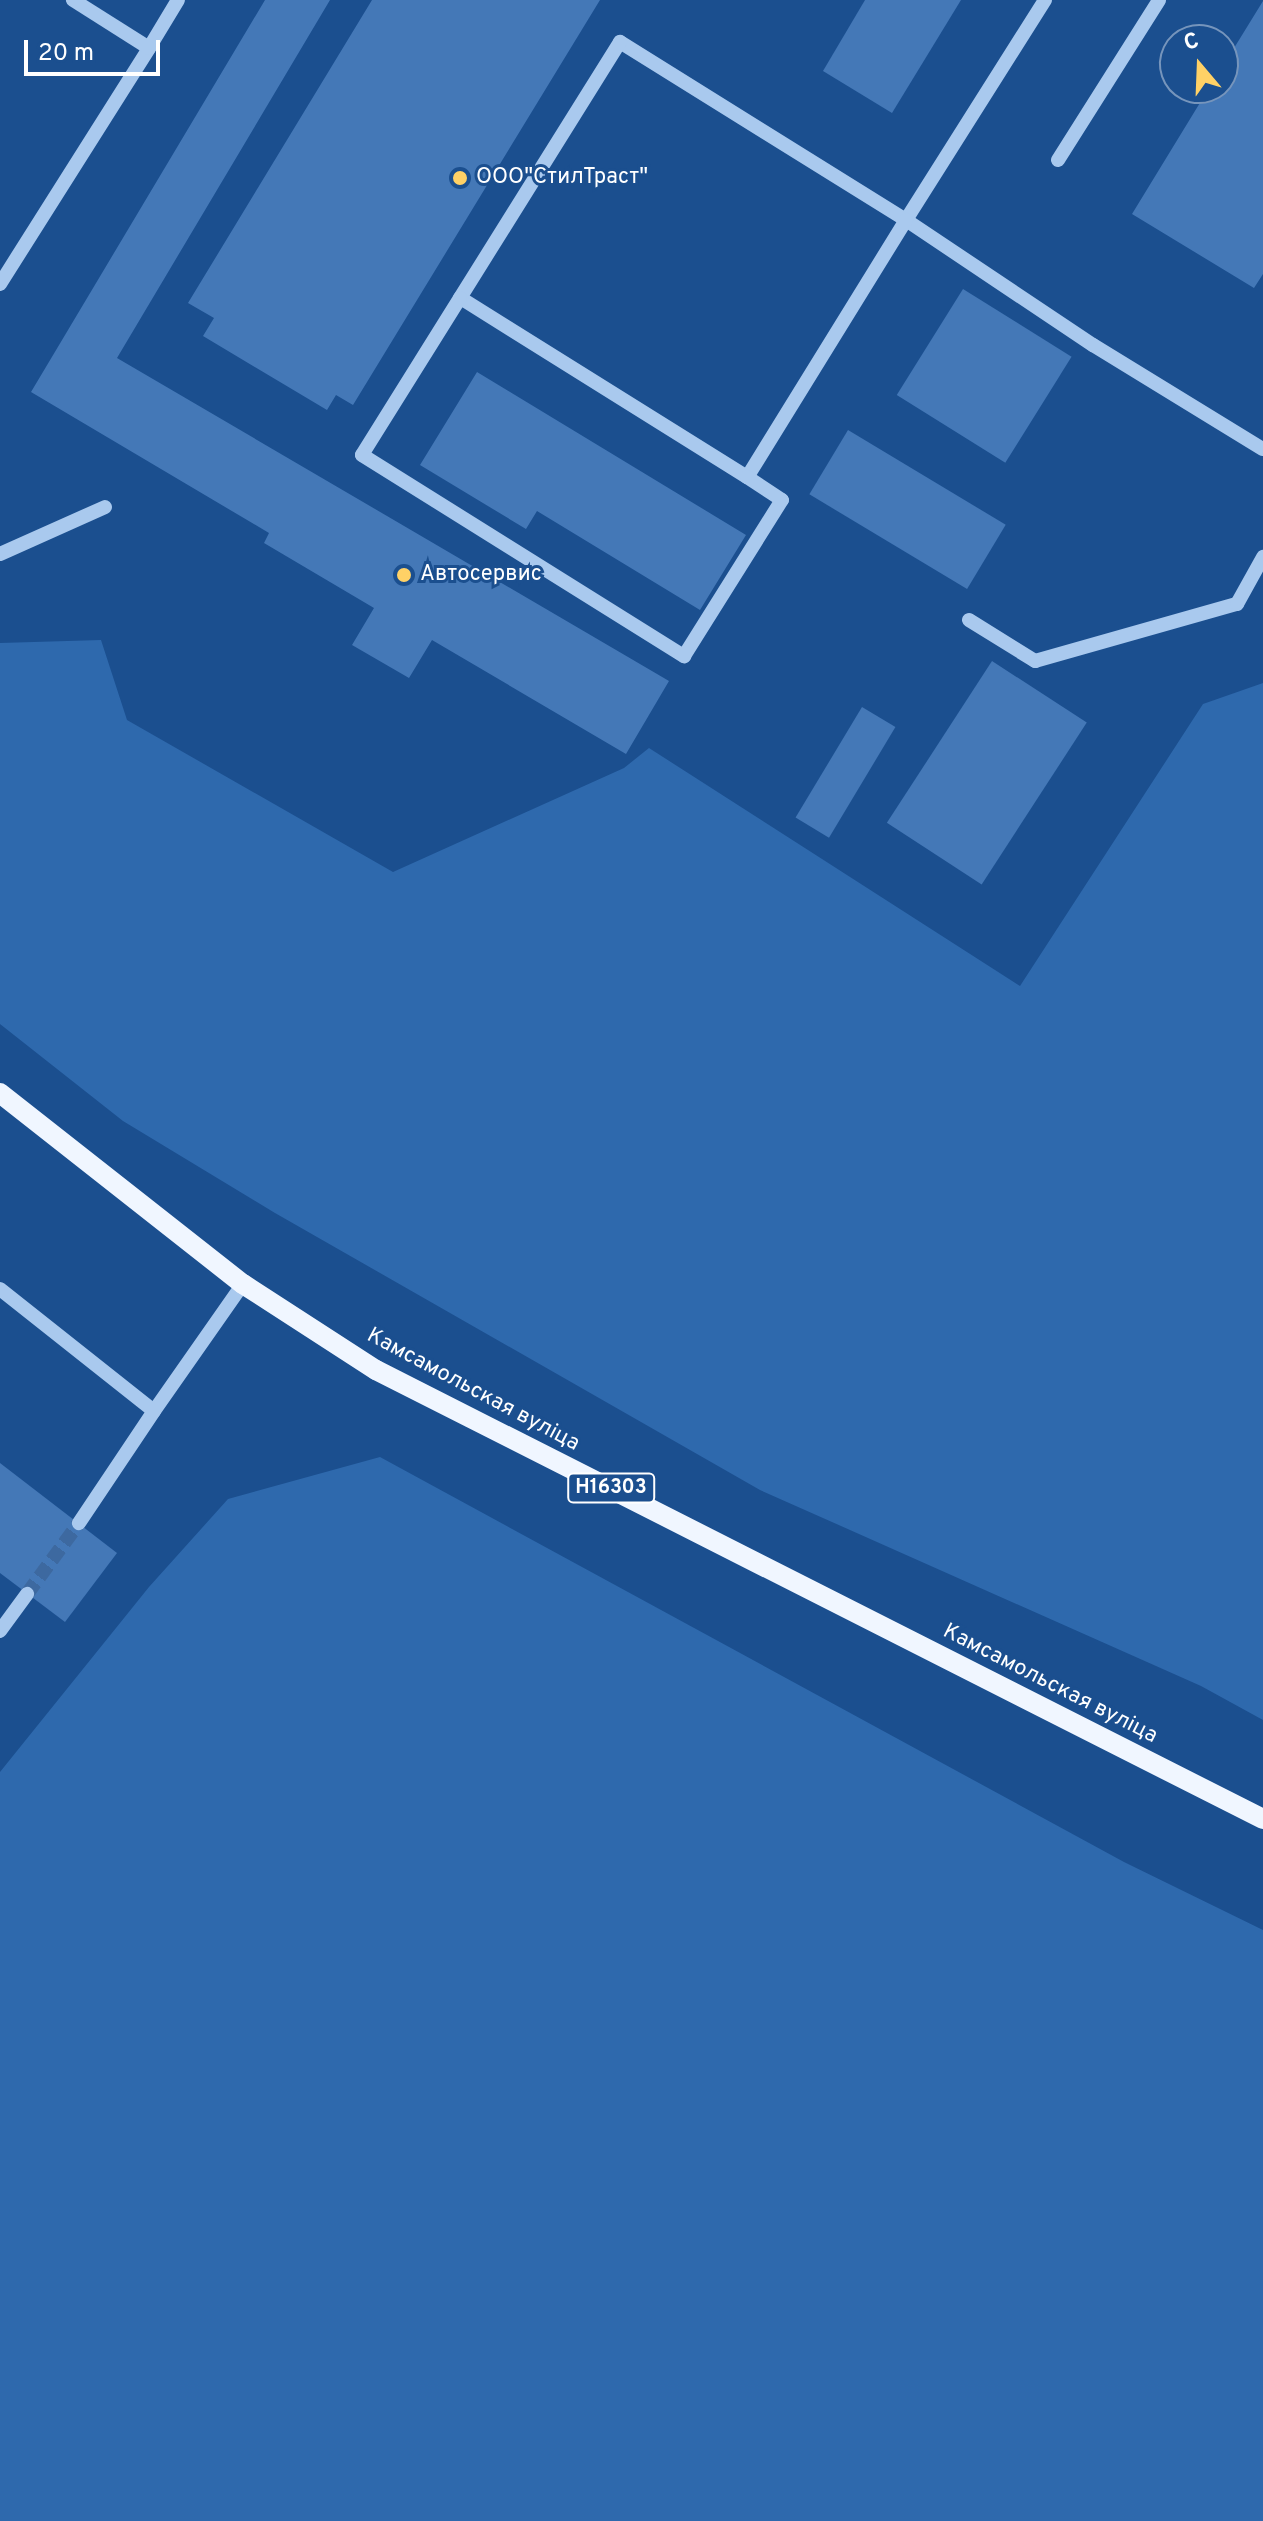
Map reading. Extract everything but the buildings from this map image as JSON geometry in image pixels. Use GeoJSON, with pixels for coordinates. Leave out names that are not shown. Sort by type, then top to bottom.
{"type":"FeatureCollection","features":[{"type":"Feature","properties":{"kind":"main road","name":"Камсамольская вуліца"},"geometry":{"type":"LineString","coordinates":[[0,1093],[243,1284],[376,1370],[1263,1819]]}},
{"type":"Feature","properties":{"kind":"lane"},"geometry":{"type":"LineString","coordinates":[[73,0],[149,48]]}},
{"type":"Feature","properties":{"kind":"lane"},"geometry":{"type":"LineString","coordinates":[[0,284],[178,0]]}},
{"type":"Feature","properties":{"kind":"lane"},"geometry":{"type":"LineString","coordinates":[[747,477],[1045,0]]}},
{"type":"Feature","properties":{"kind":"lane"},"geometry":{"type":"LineString","coordinates":[[1058,160],[1159,0]]}},
{"type":"Feature","properties":{"kind":"lane"},"geometry":{"type":"LineString","coordinates":[[460,298],[782,500],[684,656],[362,455],[460,298],[620,42],[906,220],[1093,345],[1263,449]]}},
{"type":"Feature","properties":{"kind":"lane"},"geometry":{"type":"LineString","coordinates":[[0,554],[105,507]]}},
{"type":"Feature","properties":{"kind":"lane"},"geometry":{"type":"LineString","coordinates":[[969,620],[1035,661],[1237,604],[1263,557]]}},
{"type":"Feature","properties":{"kind":"lane"},"geometry":{"type":"LineString","coordinates":[[79,1523],[243,1284]]}},
{"type":"Feature","properties":{"kind":"lane"},"geometry":{"type":"LineString","coordinates":[[0,1289],[154,1411]]}},
{"type":"Feature","properties":{"kind":"lane"},"geometry":{"type":"LineString","coordinates":[[0,1631],[27,1594]]}},
{"type":"Feature","properties":{"kind":"shaded area"},"geometry":{"type":"Polygon","coordinates":[[[101,640],[127,720],[393,872],[624,768],[649,748],[1020,986],[1203,704],[1263,683],[1263,1720],[1201,1686],[760,1490],[275,1213],[123,1121],[0,1024],[0,643],[101,640]]]}},
{"type":"Feature","properties":{"kind":"shaded area"},"geometry":{"type":"Polygon","coordinates":[[[380,1457],[1124,1862],[1263,1930],[1263,2521],[0,2521],[0,1772],[149,1587],[228,1499],[380,1457]]]}},
{"type":"Feature","properties":{"kind":"tunnel"},"geometry":{"type":"LineString","coordinates":[[27,1594],[79,1523]]}},
{"type":"Feature","properties":{"kind":"place","name":"ООО\"СтилТраст\""},"geometry":{"type":"Point","coordinates":[460,178]}},
{"type":"Feature","properties":{"kind":"place","name":"Автосервис"},"geometry":{"type":"Point","coordinates":[404,575]}}]}
